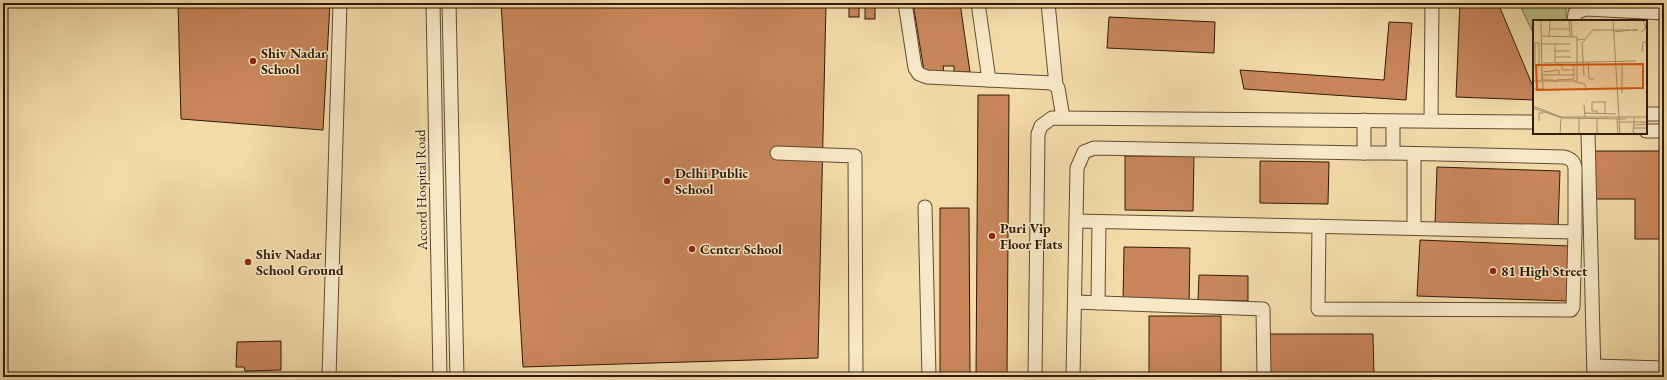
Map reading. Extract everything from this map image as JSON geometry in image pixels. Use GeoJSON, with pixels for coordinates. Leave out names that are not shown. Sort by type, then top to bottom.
{"type":"FeatureCollection","features":[{"type":"Feature","properties":{"kind":"street"},"geometry":{"type":"LineString","coordinates":[[329,377],[340,3]]}},
{"type":"Feature","properties":{"kind":"street","name":"Accord Hospital Road"},"geometry":{"type":"LineString","coordinates":[[433,3],[440,377]]}},
{"type":"Feature","properties":{"kind":"street"},"geometry":{"type":"LineString","coordinates":[[449,3],[457,377]]}},
{"type":"Feature","properties":{"kind":"street"},"geometry":{"type":"LineString","coordinates":[[905,3],[915,68],[919,74],[927,77],[1056,85]]}},
{"type":"Feature","properties":{"kind":"street"},"geometry":{"type":"LineString","coordinates":[[978,3],[989,80]]}},
{"type":"Feature","properties":{"kind":"street"},"geometry":{"type":"LineString","coordinates":[[1048,3],[1056,85],[1058,88],[1063,118]]}},
{"type":"Feature","properties":{"kind":"street"},"geometry":{"type":"LineString","coordinates":[[1431,120],[1432,3]]}},
{"type":"Feature","properties":{"kind":"street"},"geometry":{"type":"LineString","coordinates":[[1574,20],[1575,13],[1586,9],[1664,12]]}},
{"type":"Feature","properties":{"kind":"street"},"geometry":{"type":"LineString","coordinates":[[1647,114],[1664,114]]}},
{"type":"Feature","properties":{"kind":"street"},"geometry":{"type":"LineString","coordinates":[[1035,377],[1038,134],[1041,126],[1046,121],[1052,118],[1063,118],[1533,122]]}},
{"type":"Feature","properties":{"kind":"street"},"geometry":{"type":"LineString","coordinates":[[1364,120],[1364,153]]}},
{"type":"Feature","properties":{"kind":"street"},"geometry":{"type":"LineString","coordinates":[[1393,153],[1394,121]]}},
{"type":"Feature","properties":{"kind":"street"},"geometry":{"type":"LineString","coordinates":[[1647,131],[1664,131]]}},
{"type":"Feature","properties":{"kind":"street"},"geometry":{"type":"LineString","coordinates":[[1588,134],[1594,372],[1631,372],[1664,368]]}},
{"type":"Feature","properties":{"kind":"street"},"geometry":{"type":"LineString","coordinates":[[1073,377],[1077,168],[1084,152],[1094,148],[1564,157],[1573,161],[1575,168],[1573,307],[1571,310],[1318,309],[1319,226]]}},
{"type":"Feature","properties":{"kind":"street"},"geometry":{"type":"LineString","coordinates":[[777,153],[855,156],[856,377]]}},
{"type":"Feature","properties":{"kind":"street"},"geometry":{"type":"LineString","coordinates":[[1414,154],[1414,228]]}},
{"type":"Feature","properties":{"kind":"street"},"geometry":{"type":"LineString","coordinates":[[925,207],[929,377]]}},
{"type":"Feature","properties":{"kind":"street"},"geometry":{"type":"LineString","coordinates":[[1076,221],[1575,232]]}},
{"type":"Feature","properties":{"kind":"street"},"geometry":{"type":"LineString","coordinates":[[1098,303],[1099,222]]}},
{"type":"Feature","properties":{"kind":"street"},"geometry":{"type":"LineString","coordinates":[[1075,302],[1263,309],[1264,377]]}},
{"type":"Feature","properties":{"kind":"green space"},"geometry":{"type":"Polygon","coordinates":[[[1519,3],[1566,3],[1566,20],[1533,20],[1533,33],[1519,3]]]}},
{"type":"Feature","properties":{"kind":"building","name":"Shiv Nadar School"},"geometry":{"type":"Polygon","coordinates":[[[178,3],[330,3],[323,130],[181,119],[178,3]]]}},
{"type":"Feature","properties":{"kind":"building","name":"Delhi Public School"},"geometry":{"type":"Polygon","coordinates":[[[501,3],[826,3],[818,358],[523,367],[501,3]]]}},
{"type":"Feature","properties":{"kind":"building"},"geometry":{"type":"Polygon","coordinates":[[[849,3],[859,3],[859,17],[849,17],[849,3]]]}},
{"type":"Feature","properties":{"kind":"building"},"geometry":{"type":"Polygon","coordinates":[[[865,3],[875,3],[875,19],[865,19],[865,3]]]}},
{"type":"Feature","properties":{"kind":"building"},"geometry":{"type":"Polygon","coordinates":[[[913,3],[960,3],[970,72],[954,72],[954,66],[943,66],[944,72],[924,71],[913,3]]]}},
{"type":"Feature","properties":{"kind":"building"},"geometry":{"type":"Polygon","coordinates":[[[1460,3],[1498,3],[1533,87],[1533,100],[1456,97],[1460,3]]]}},
{"type":"Feature","properties":{"kind":"building"},"geometry":{"type":"Polygon","coordinates":[[[1109,17],[1215,22],[1214,53],[1107,48],[1109,17]]]}},
{"type":"Feature","properties":{"kind":"building"},"geometry":{"type":"Polygon","coordinates":[[[1389,22],[1412,23],[1406,100],[1244,89],[1240,70],[1384,80],[1389,22]]]}},
{"type":"Feature","properties":{"kind":"building","name":"Puri Vip Floor Flats"},"geometry":{"type":"Polygon","coordinates":[[[978,95],[1009,95],[1007,377],[976,377],[978,95]]]}},
{"type":"Feature","properties":{"kind":"building"},"geometry":{"type":"Polygon","coordinates":[[[1594,151],[1664,151],[1664,239],[1635,239],[1635,199],[1594,199],[1594,151]]]}},
{"type":"Feature","properties":{"kind":"building"},"geometry":{"type":"Polygon","coordinates":[[[1125,156],[1194,156],[1193,211],[1125,210],[1125,156]]]}},
{"type":"Feature","properties":{"kind":"building"},"geometry":{"type":"Polygon","coordinates":[[[1260,161],[1329,162],[1328,204],[1260,203],[1260,161]]]}},
{"type":"Feature","properties":{"kind":"building"},"geometry":{"type":"Polygon","coordinates":[[[1437,167],[1560,171],[1558,228],[1435,224],[1437,167]]]}},
{"type":"Feature","properties":{"kind":"building"},"geometry":{"type":"Polygon","coordinates":[[[940,208],[969,208],[970,377],[940,377],[940,208]]]}},
{"type":"Feature","properties":{"kind":"building","name":"81 High Street"},"geometry":{"type":"Polygon","coordinates":[[[1420,240],[1569,246],[1567,301],[1417,296],[1420,240]]]}},
{"type":"Feature","properties":{"kind":"building"},"geometry":{"type":"Polygon","coordinates":[[[1124,247],[1190,248],[1189,305],[1123,303],[1124,247]]]}},
{"type":"Feature","properties":{"kind":"building"},"geometry":{"type":"Polygon","coordinates":[[[1199,275],[1248,276],[1248,301],[1198,300],[1199,275]]]}},
{"type":"Feature","properties":{"kind":"building"},"geometry":{"type":"Polygon","coordinates":[[[1149,316],[1221,316],[1221,377],[1149,377],[1149,316]]]}},
{"type":"Feature","properties":{"kind":"building"},"geometry":{"type":"Polygon","coordinates":[[[1270,334],[1373,334],[1374,377],[1270,377],[1270,334]]]}},
{"type":"Feature","properties":{"kind":"building"},"geometry":{"type":"Polygon","coordinates":[[[281,341],[281,370],[245,371],[244,367],[236,367],[237,342],[281,341]]]}},
{"type":"Feature","properties":{"kind":"place","name":"Shiv Nadar School"},"geometry":{"type":"Point","coordinates":[253,61]}},
{"type":"Feature","properties":{"kind":"place","name":"Delhi Public School"},"geometry":{"type":"Point","coordinates":[667,181]}},
{"type":"Feature","properties":{"kind":"place","name":"Puri Vip Floor Flats"},"geometry":{"type":"Point","coordinates":[992,236]}},
{"type":"Feature","properties":{"kind":"place","name":"Center School"},"geometry":{"type":"Point","coordinates":[692,249]}},
{"type":"Feature","properties":{"kind":"place","name":"Shiv Nadar School Ground"},"geometry":{"type":"Point","coordinates":[248,262]}},
{"type":"Feature","properties":{"kind":"place","name":"81 High Street"},"geometry":{"type":"Point","coordinates":[1493,271]}}]}
